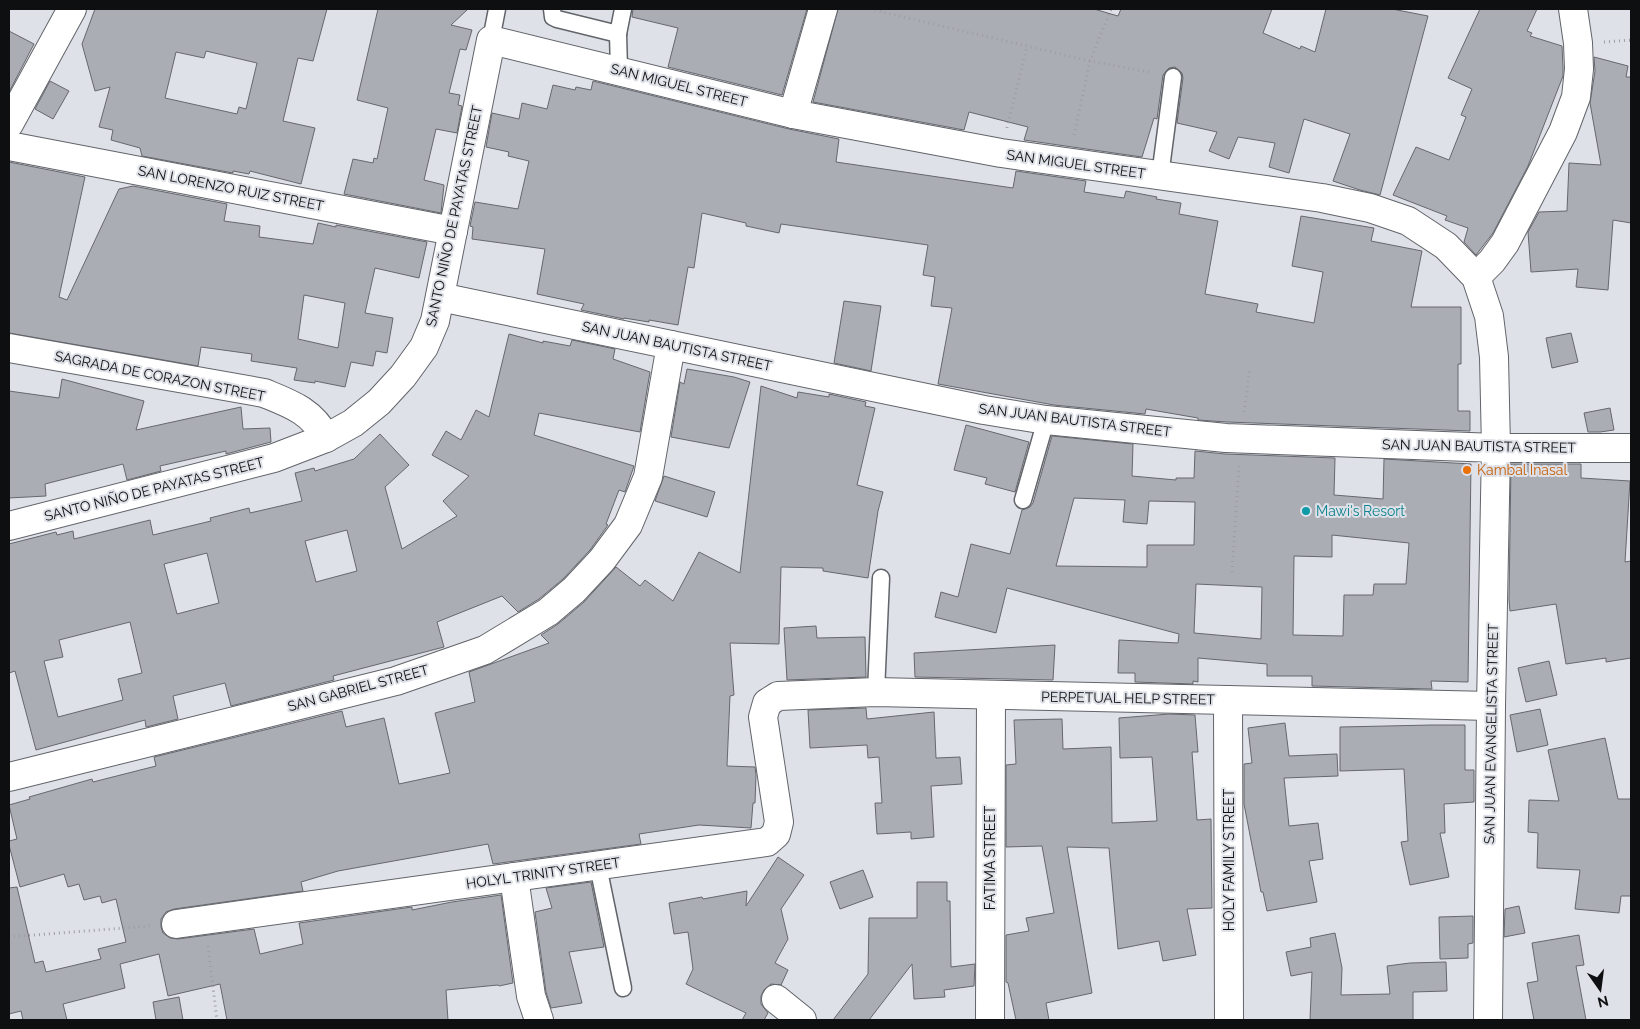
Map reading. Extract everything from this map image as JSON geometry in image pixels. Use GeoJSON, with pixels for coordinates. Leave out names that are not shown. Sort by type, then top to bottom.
{"type":"FeatureCollection","features":[{"type":"Feature","properties":{"kind":"street"},"geometry":{"type":"LineString","coordinates":[[9,124],[72,9]]}},
{"type":"Feature","properties":{"kind":"street"},"geometry":{"type":"LineString","coordinates":[[793,114],[823,9]]}},
{"type":"Feature","properties":{"kind":"street"},"geometry":{"type":"LineString","coordinates":[[1476,277],[1492,261],[1505,243],[1563,132],[1576,97],[1579,69],[1578,43],[1573,9]]}},
{"type":"Feature","properties":{"kind":"street","name":"SAN MIGUEL STREET"},"geometry":{"type":"LineString","coordinates":[[491,40],[793,114],[1001,153],[1322,198],[1370,208],[1408,221],[1446,246],[1476,277],[1488,316],[1494,357],[1496,448]]}},
{"type":"Feature","properties":{"kind":"street","name":"SANTO NIÑO DE PAYATAS STREET"},"geometry":{"type":"LineString","coordinates":[[9,526],[274,458],[326,438],[353,423],[379,402],[404,376],[424,347],[435,321],[491,40]]}},
{"type":"Feature","properties":{"kind":"street","name":"SAN LORENZO RUIZ STREET"},"geometry":{"type":"LineString","coordinates":[[9,146],[453,231]]}},
{"type":"Feature","properties":{"kind":"street","name":"SAN JUAN BAUTISTA STREET"},"geometry":{"type":"LineString","coordinates":[[440,298],[975,408],[1046,420],[1241,439],[1496,448],[1631,448]]}},
{"type":"Feature","properties":{"kind":"street","name":"SAN GABRIEL STREET"},"geometry":{"type":"LineString","coordinates":[[9,776],[396,681],[485,650],[548,612],[586,578],[628,525],[648,477],[671,345]]}},
{"type":"Feature","properties":{"kind":"street","name":"SAGRADA DE CORAZON STREET"},"geometry":{"type":"LineString","coordinates":[[9,348],[264,393],[290,404],[310,416],[326,438]]}},
{"type":"Feature","properties":{"kind":"street","name":"SAN JUAN EVANGELISTA STREET"},"geometry":{"type":"LineString","coordinates":[[1488,1020],[1496,448]]}},
{"type":"Feature","properties":{"kind":"street","name":"PERPETUAL HELP STREET"},"geometry":{"type":"LineString","coordinates":[[767,703],[778,696],[876,692],[1491,706]]}},
{"type":"Feature","properties":{"kind":"street","name":"FATIMA STREET"},"geometry":{"type":"LineString","coordinates":[[990,1020],[991,695]]}},
{"type":"Feature","properties":{"kind":"street","name":"HOLY FAMILY STREET"},"geometry":{"type":"LineString","coordinates":[[1228,700],[1230,1020]]}},
{"type":"Feature","properties":{"kind":"street","name":"HOLYL TRINITY STREET"},"geometry":{"type":"LineString","coordinates":[[176,924],[767,842],[776,834],[779,822],[764,717],[767,703]]}},
{"type":"Feature","properties":{"kind":"street"},"geometry":{"type":"LineString","coordinates":[[514,877],[531,996],[539,1020]]}},
{"type":"Feature","properties":{"kind":"street"},"geometry":{"type":"LineString","coordinates":[[776,998],[802,1020]]}},
{"type":"Feature","properties":{"kind":"lane"},"geometry":{"type":"LineString","coordinates":[[491,40],[497,9]]}},
{"type":"Feature","properties":{"kind":"lane"},"geometry":{"type":"LineString","coordinates":[[552,9],[553,17],[557,19],[618,34]]}},
{"type":"Feature","properties":{"kind":"lane"},"geometry":{"type":"LineString","coordinates":[[619,70],[618,34],[623,9]]}},
{"type":"Feature","properties":{"kind":"lane"},"geometry":{"type":"LineString","coordinates":[[1160,176],[1173,77]]}},
{"type":"Feature","properties":{"kind":"lane"},"geometry":{"type":"LineString","coordinates":[[1023,500],[1046,420]]}},
{"type":"Feature","properties":{"kind":"lane"},"geometry":{"type":"LineString","coordinates":[[876,692],[881,578]]}},
{"type":"Feature","properties":{"kind":"lane"},"geometry":{"type":"LineString","coordinates":[[598,866],[623,988]]}},
{"type":"Feature","properties":{"kind":"path"},"geometry":{"type":"LineString","coordinates":[[870,9],[1090,61],[1173,77]]}},
{"type":"Feature","properties":{"kind":"path"},"geometry":{"type":"LineString","coordinates":[[1068,163],[1090,61],[1111,9]]}},
{"type":"Feature","properties":{"kind":"path"},"geometry":{"type":"LineString","coordinates":[[1001,153],[1027,46]]}},
{"type":"Feature","properties":{"kind":"path"},"geometry":{"type":"LineString","coordinates":[[1232,572],[1241,439],[1250,368]]}},
{"type":"Feature","properties":{"kind":"path"},"geometry":{"type":"LineString","coordinates":[[205,920],[218,1020]]}},
{"type":"Feature","properties":{"kind":"path"},"geometry":{"type":"LineString","coordinates":[[9,937],[176,924]]}},
{"type":"Feature","properties":{"kind":"building"},"geometry":{"type":"Polygon","coordinates":[[[95,9],[327,9],[313,61],[298,58],[283,121],[315,128],[301,184],[250,171],[249,174],[233,171],[233,173],[142,156],[140,148],[111,140],[113,130],[99,127],[110,87],[95,91],[82,44],[95,9]],[[206,51],[204,58],[176,52],[165,98],[237,114],[239,107],[246,109],[257,63],[206,51]]]}},
{"type":"Feature","properties":{"kind":"building"},"geometry":{"type":"Polygon","coordinates":[[[378,9],[468,9],[451,25],[472,30],[466,50],[460,49],[449,93],[460,95],[458,105],[462,106],[457,133],[436,129],[424,180],[444,185],[441,213],[344,194],[353,159],[373,163],[374,158],[377,159],[388,108],[357,100],[378,9]]]}},
{"type":"Feature","properties":{"kind":"building"},"geometry":{"type":"Polygon","coordinates":[[[633,9],[807,9],[782,95],[668,67],[678,28],[632,17],[633,9]]]}},
{"type":"Feature","properties":{"kind":"building"},"geometry":{"type":"Polygon","coordinates":[[[838,9],[1094,9],[1118,16],[1121,9],[1272,9],[1263,33],[1300,49],[1301,46],[1315,52],[1326,9],[1392,9],[1428,16],[1380,195],[1333,181],[1350,134],[1304,119],[1289,173],[1269,167],[1275,143],[1238,137],[1229,159],[1209,151],[1217,132],[1177,123],[1183,78],[1182,73],[1175,67],[1169,68],[1163,75],[1157,119],[1154,118],[1142,157],[1024,140],[1028,127],[969,112],[964,130],[813,102],[838,9]]]}},
{"type":"Feature","properties":{"kind":"building"},"geometry":{"type":"Polygon","coordinates":[[[1480,9],[1537,9],[1527,31],[1532,33],[1530,36],[1562,46],[1563,76],[1528,166],[1493,233],[1476,255],[1464,242],[1468,228],[1445,220],[1447,216],[1393,195],[1416,147],[1449,160],[1466,117],[1461,115],[1472,89],[1448,78],[1480,9]]]}},
{"type":"Feature","properties":{"kind":"building"},"geometry":{"type":"Polygon","coordinates":[[[9,31],[34,44],[9,92],[9,31]]]}},
{"type":"Feature","properties":{"kind":"building"},"geometry":{"type":"Polygon","coordinates":[[[1594,57],[1628,66],[1626,77],[1631,77],[1631,223],[1613,220],[1608,290],[1576,287],[1578,269],[1531,272],[1528,232],[1539,212],[1567,211],[1569,163],[1601,165],[1590,103],[1595,71],[1594,57]]]}},
{"type":"Feature","properties":{"kind":"building"},"geometry":{"type":"Polygon","coordinates":[[[50,81],[69,91],[53,119],[35,109],[50,81]]]}},
{"type":"Feature","properties":{"kind":"building"},"geometry":{"type":"Polygon","coordinates":[[[593,81],[789,129],[839,139],[836,162],[1013,188],[1016,171],[1086,181],[1084,192],[1124,198],[1126,191],[1181,203],[1179,214],[1218,221],[1205,294],[1258,304],[1256,312],[1314,323],[1323,272],[1292,266],[1301,216],[1374,228],[1371,241],[1422,251],[1411,307],[1461,307],[1461,364],[1458,364],[1458,411],[1470,411],[1470,431],[1198,420],[1198,418],[1146,409],[1145,414],[1054,405],[938,384],[952,308],[931,306],[935,277],[923,275],[928,245],[781,224],[779,233],[746,226],[746,223],[702,213],[694,268],[688,267],[678,325],[649,320],[649,322],[624,319],[581,310],[584,304],[537,294],[545,249],[472,239],[473,227],[470,226],[475,202],[518,209],[529,161],[508,156],[509,152],[486,147],[492,113],[519,119],[522,103],[547,109],[553,85],[575,90],[576,87],[591,90],[593,81]]]}},
{"type":"Feature","properties":{"kind":"building"},"geometry":{"type":"Polygon","coordinates":[[[9,162],[85,177],[59,297],[67,300],[119,189],[133,186],[227,204],[224,221],[260,226],[259,237],[313,244],[318,223],[427,242],[419,278],[375,268],[365,313],[393,318],[387,353],[376,351],[373,366],[351,362],[345,387],[315,381],[315,383],[294,380],[297,368],[251,361],[252,354],[201,347],[198,366],[9,333],[9,162]],[[304,295],[298,339],[338,348],[345,303],[304,295]]]}},
{"type":"Feature","properties":{"kind":"building"},"geometry":{"type":"Polygon","coordinates":[[[844,301],[881,306],[871,371],[834,363],[844,301]]]}},
{"type":"Feature","properties":{"kind":"building"},"geometry":{"type":"Polygon","coordinates":[[[1571,333],[1578,362],[1552,368],[1546,338],[1571,333]]]}},
{"type":"Feature","properties":{"kind":"building"},"geometry":{"type":"Polygon","coordinates":[[[509,334],[543,343],[543,341],[570,346],[572,340],[615,349],[613,359],[650,372],[640,432],[539,413],[534,435],[634,466],[625,492],[619,490],[606,524],[608,525],[590,550],[563,579],[539,599],[518,612],[502,596],[437,622],[444,647],[333,676],[334,680],[231,706],[225,683],[173,696],[178,719],[146,727],[145,720],[36,750],[15,671],[9,673],[9,544],[56,532],[57,535],[73,531],[74,539],[150,520],[153,535],[211,521],[210,518],[249,508],[250,513],[302,501],[295,473],[314,468],[315,471],[354,459],[380,434],[409,465],[385,487],[402,549],[457,516],[443,501],[469,476],[432,455],[446,431],[461,440],[476,410],[489,417],[509,334]],[[347,530],[305,541],[316,582],[357,571],[347,530]],[[207,553],[164,564],[177,614],[219,603],[207,553]],[[130,622],[59,640],[63,657],[44,661],[58,717],[123,700],[118,679],[142,673],[130,622]]]}},
{"type":"Feature","properties":{"kind":"building"},"geometry":{"type":"Polygon","coordinates":[[[687,369],[734,377],[750,382],[729,448],[671,437],[680,382],[684,384],[687,369]]]}},
{"type":"Feature","properties":{"kind":"building"},"geometry":{"type":"Polygon","coordinates":[[[62,379],[144,401],[136,430],[241,407],[243,429],[270,428],[271,442],[226,454],[226,451],[160,466],[161,471],[127,480],[123,464],[45,484],[46,496],[9,498],[9,391],[59,398],[62,379]]]}},
{"type":"Feature","properties":{"kind":"building"},"geometry":{"type":"Polygon","coordinates":[[[761,386],[797,398],[798,392],[829,397],[829,394],[866,402],[865,406],[875,408],[857,485],[883,492],[878,511],[868,578],[823,571],[823,568],[781,567],[779,644],[730,643],[734,695],[730,696],[727,766],[755,767],[755,803],[753,803],[751,828],[699,825],[639,834],[641,844],[493,864],[488,844],[338,871],[301,882],[303,891],[174,909],[166,912],[161,919],[163,933],[170,938],[178,939],[254,929],[260,954],[303,944],[299,923],[412,907],[412,910],[501,895],[513,983],[499,986],[446,990],[448,1020],[227,1020],[220,984],[168,996],[159,954],[120,964],[125,988],[63,1004],[67,1020],[23,1020],[21,1011],[9,1014],[9,888],[17,887],[35,963],[43,961],[46,972],[101,959],[98,949],[126,942],[116,899],[102,903],[100,896],[84,900],[79,884],[68,887],[64,874],[20,887],[9,845],[9,841],[17,839],[9,805],[30,799],[29,797],[92,779],[93,782],[156,766],[154,757],[342,711],[346,727],[384,718],[399,784],[450,773],[435,713],[475,702],[469,672],[549,643],[541,635],[558,624],[584,602],[616,567],[640,586],[645,580],[673,601],[699,552],[740,573],[761,386]]]}},
{"type":"Feature","properties":{"kind":"building"},"geometry":{"type":"Polygon","coordinates":[[[1610,408],[1614,430],[1588,432],[1584,413],[1610,408]]]}},
{"type":"Feature","properties":{"kind":"building"},"geometry":{"type":"Polygon","coordinates":[[[966,425],[1029,442],[1015,492],[985,484],[987,478],[954,470],[966,425]]]}},
{"type":"Feature","properties":{"kind":"building"},"geometry":{"type":"Polygon","coordinates":[[[1052,436],[1133,444],[1132,476],[1176,480],[1176,478],[1194,478],[1195,451],[1335,458],[1334,495],[1383,499],[1384,459],[1471,464],[1468,682],[1431,681],[1432,689],[1312,686],[1312,676],[1267,676],[1267,664],[1198,658],[1198,682],[1193,681],[1193,684],[1135,682],[1135,673],[1118,673],[1119,640],[1178,643],[1179,634],[1007,588],[996,633],[935,617],[941,592],[958,597],[971,544],[1010,554],[1022,510],[1030,507],[1033,503],[1052,436]],[[1074,498],[1056,566],[1147,567],[1147,545],[1194,545],[1195,502],[1149,501],[1147,524],[1123,522],[1125,500],[1074,498]],[[1332,535],[1332,557],[1294,556],[1293,635],[1343,636],[1344,595],[1373,595],[1374,584],[1406,584],[1409,543],[1332,535]],[[1196,584],[1194,633],[1261,639],[1262,587],[1196,584]]]}},
{"type":"Feature","properties":{"kind":"building"},"geometry":{"type":"Polygon","coordinates":[[[1511,464],[1581,464],[1581,478],[1630,481],[1625,562],[1631,561],[1631,658],[1606,662],[1606,658],[1566,664],[1556,604],[1510,611],[1511,464]]]}},
{"type":"Feature","properties":{"kind":"building"},"geometry":{"type":"Polygon","coordinates":[[[664,476],[715,492],[707,517],[655,501],[664,476]]]}},
{"type":"Feature","properties":{"kind":"building"},"geometry":{"type":"Polygon","coordinates":[[[816,626],[817,638],[865,637],[866,677],[787,680],[784,628],[816,626]]]}},
{"type":"Feature","properties":{"kind":"building"},"geometry":{"type":"Polygon","coordinates":[[[1055,645],[1053,680],[915,677],[914,653],[1055,645]]]}},
{"type":"Feature","properties":{"kind":"building"},"geometry":{"type":"Polygon","coordinates":[[[1549,661],[1557,695],[1526,702],[1518,668],[1549,661]]]}},
{"type":"Feature","properties":{"kind":"building"},"geometry":{"type":"Polygon","coordinates":[[[866,708],[867,719],[934,712],[936,758],[960,757],[962,784],[931,786],[934,837],[911,839],[911,832],[877,834],[875,803],[882,803],[879,757],[868,758],[867,745],[810,748],[808,710],[866,708]]]}},
{"type":"Feature","properties":{"kind":"building"},"geometry":{"type":"Polygon","coordinates":[[[1540,709],[1548,745],[1517,752],[1510,715],[1540,709]]]}},
{"type":"Feature","properties":{"kind":"building"},"geometry":{"type":"Polygon","coordinates":[[[1169,714],[1195,715],[1198,752],[1192,752],[1197,820],[1211,819],[1212,908],[1187,909],[1196,955],[1163,961],[1159,941],[1118,949],[1109,848],[1067,847],[1092,993],[1046,1003],[1049,1020],[1016,1020],[1008,983],[1006,982],[1006,935],[1029,931],[1026,918],[1054,913],[1042,846],[1006,847],[1006,765],[1016,764],[1014,720],[1062,719],[1063,749],[1111,747],[1112,823],[1157,821],[1152,757],[1120,758],[1119,718],[1169,714]]]}},
{"type":"Feature","properties":{"kind":"building"},"geometry":{"type":"Polygon","coordinates":[[[1285,723],[1289,756],[1337,754],[1338,776],[1284,778],[1289,826],[1318,823],[1323,859],[1309,861],[1317,902],[1267,911],[1263,892],[1261,892],[1244,804],[1244,764],[1252,763],[1248,728],[1285,723]]]}},
{"type":"Feature","properties":{"kind":"building"},"geometry":{"type":"Polygon","coordinates":[[[1465,725],[1465,770],[1474,770],[1474,802],[1444,804],[1445,833],[1440,833],[1449,877],[1410,885],[1401,842],[1408,841],[1404,769],[1340,771],[1340,727],[1465,725]]]}},
{"type":"Feature","properties":{"kind":"building"},"geometry":{"type":"Polygon","coordinates":[[[1605,738],[1618,799],[1631,799],[1631,896],[1621,896],[1619,913],[1575,909],[1580,870],[1537,868],[1538,833],[1528,832],[1529,800],[1559,801],[1548,750],[1605,738]]]}},
{"type":"Feature","properties":{"kind":"building"},"geometry":{"type":"Polygon","coordinates":[[[778,857],[804,875],[781,909],[788,939],[775,963],[788,970],[781,985],[771,984],[764,990],[761,996],[761,1004],[768,1013],[764,1020],[742,1020],[746,1013],[686,984],[693,969],[688,932],[674,934],[669,903],[747,891],[746,906],[778,857]]]}},
{"type":"Feature","properties":{"kind":"building"},"geometry":{"type":"Polygon","coordinates":[[[863,870],[873,897],[840,909],[830,882],[863,870]]]}},
{"type":"Feature","properties":{"kind":"building"},"geometry":{"type":"Polygon","coordinates":[[[591,882],[604,947],[569,952],[582,1003],[551,1008],[546,992],[535,912],[552,908],[546,888],[591,882]]]}},
{"type":"Feature","properties":{"kind":"building"},"geometry":{"type":"Polygon","coordinates":[[[917,882],[947,882],[947,901],[950,901],[951,967],[975,964],[974,986],[944,990],[945,997],[914,999],[912,964],[869,1020],[833,1020],[868,974],[869,918],[917,918],[917,882]]]}},
{"type":"Feature","properties":{"kind":"building"},"geometry":{"type":"Polygon","coordinates":[[[1519,906],[1525,933],[1504,937],[1505,909],[1519,906]]]}},
{"type":"Feature","properties":{"kind":"building"},"geometry":{"type":"Polygon","coordinates":[[[1473,916],[1473,943],[1468,944],[1468,958],[1440,959],[1439,917],[1473,916]]]}},
{"type":"Feature","properties":{"kind":"building"},"geometry":{"type":"Polygon","coordinates":[[[1335,933],[1342,968],[1341,995],[1390,994],[1387,966],[1410,963],[1446,962],[1447,991],[1413,992],[1413,1020],[1310,1020],[1312,972],[1291,976],[1286,952],[1311,947],[1310,938],[1335,933]]]}},
{"type":"Feature","properties":{"kind":"building"},"geometry":{"type":"Polygon","coordinates":[[[1579,935],[1584,965],[1576,966],[1586,1020],[1534,1020],[1527,983],[1538,981],[1532,943],[1579,935]]]}},
{"type":"Feature","properties":{"kind":"building"},"geometry":{"type":"Polygon","coordinates":[[[179,997],[183,1020],[156,1020],[153,1002],[179,997]]]}},
{"type":"Feature","properties":{"kind":"place","name":"Kambal Inasal"},"geometry":{"type":"Point","coordinates":[1467,470]}},
{"type":"Feature","properties":{"kind":"place","name":"Mawi's Resort"},"geometry":{"type":"Point","coordinates":[1306,511]}}]}
